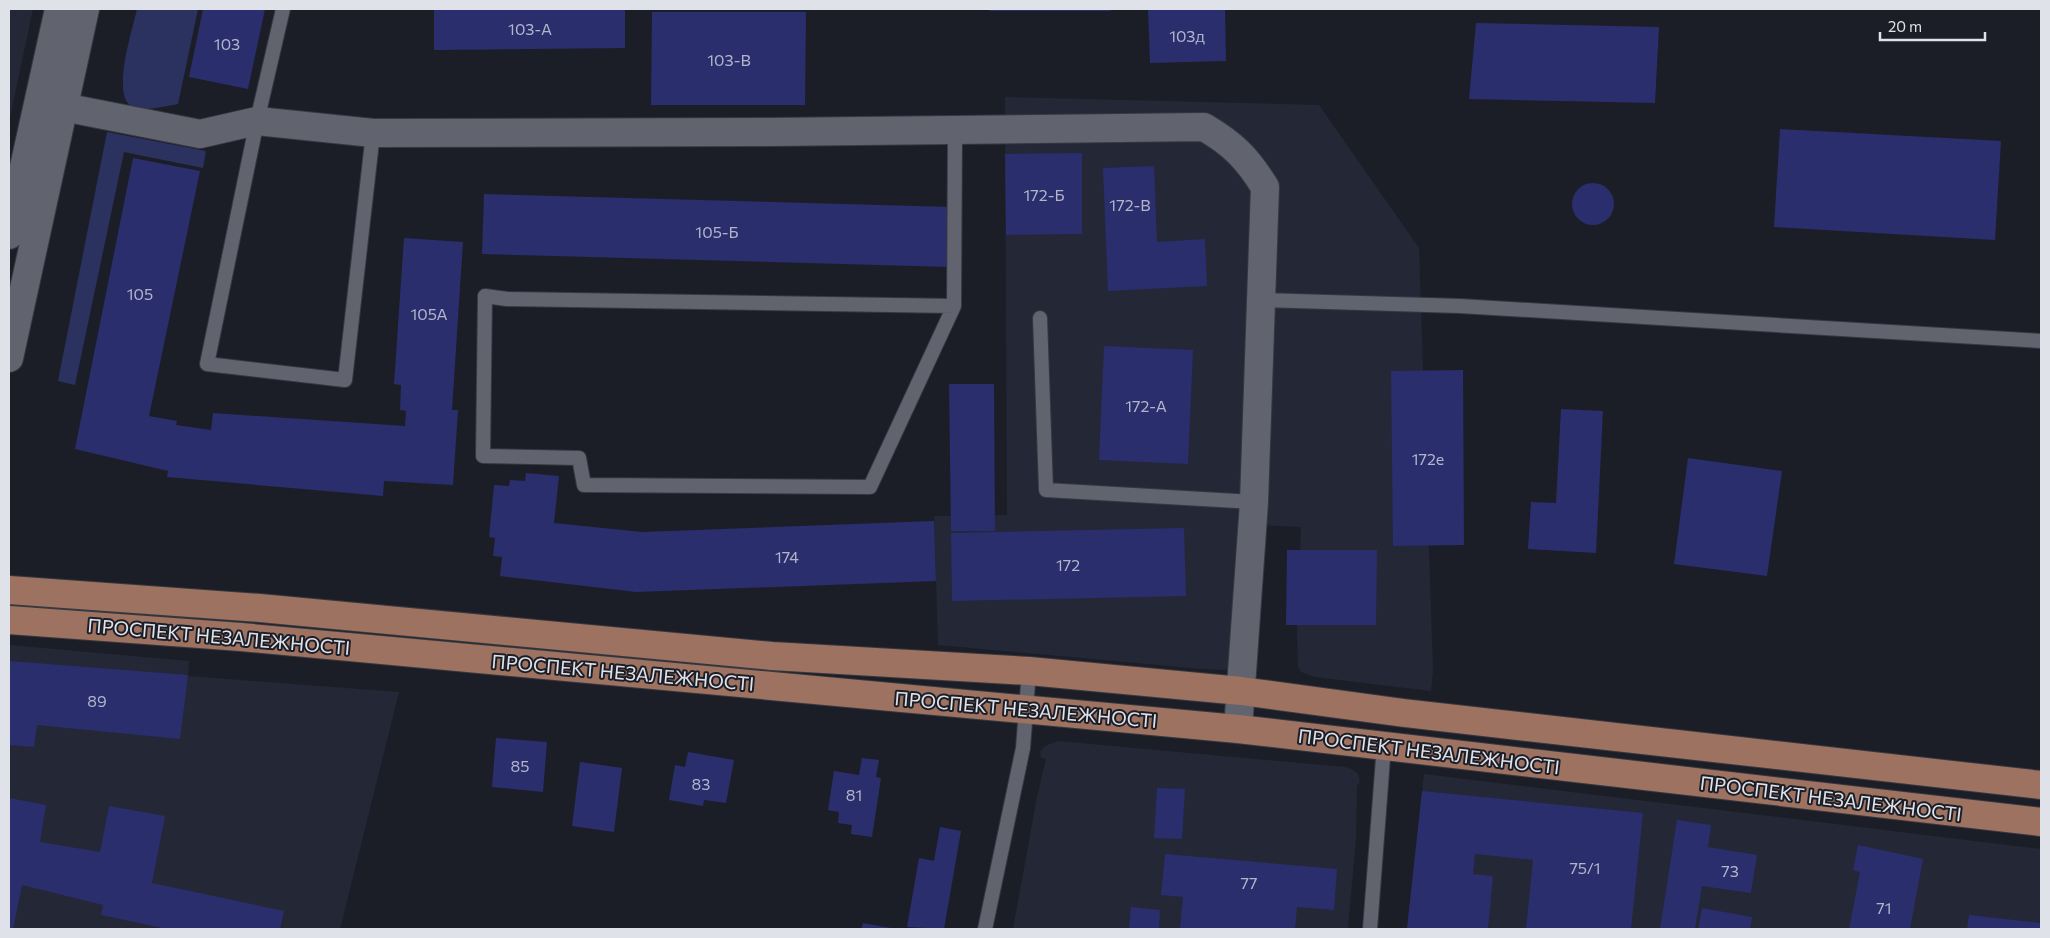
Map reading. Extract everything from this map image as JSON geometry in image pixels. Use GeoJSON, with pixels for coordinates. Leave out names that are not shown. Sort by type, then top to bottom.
{"type":"FeatureCollection","features":[{"type":"Feature","properties":{"kind":"main road","name":"ПРОСПЕКТ НЕЗАЛЕЖНОСТІ"},"geometry":{"type":"LineString","coordinates":[[9,590],[260,608],[772,656],[1029,670],[1241,691],[1404,713],[2041,785]]}},
{"type":"Feature","properties":{"kind":"main road","name":"ПРОСПЕКТ НЕЗАЛЕЖНОСТІ"},"geometry":{"type":"LineString","coordinates":[[9,620],[251,638],[1238,729],[2041,822]]}},
{"type":"Feature","properties":{"kind":"street"},"geometry":{"type":"LineString","coordinates":[[9,235],[59,9]]}},
{"type":"Feature","properties":{"kind":"street"},"geometry":{"type":"LineString","coordinates":[[9,358],[85,9]]}},
{"type":"Feature","properties":{"kind":"street"},"geometry":{"type":"LineString","coordinates":[[63,108],[200,134],[257,121],[373,133],[955,130],[1204,126],[1229,142],[1249,161],[1265,187],[1254,502],[1238,729]]}},
{"type":"Feature","properties":{"kind":"lane"},"geometry":{"type":"LineString","coordinates":[[283,9],[257,121],[207,364],[345,380],[373,133]]}},
{"type":"Feature","properties":{"kind":"lane"},"geometry":{"type":"LineString","coordinates":[[954,306],[508,299],[485,296],[483,456],[579,458],[584,485],[870,487],[954,306],[955,130]]}},
{"type":"Feature","properties":{"kind":"lane"},"geometry":{"type":"LineString","coordinates":[[1261,300],[1460,306],[2041,341]]}},
{"type":"Feature","properties":{"kind":"lane"},"geometry":{"type":"LineString","coordinates":[[1040,318],[1046,490],[1254,502]]}},
{"type":"Feature","properties":{"kind":"lane"},"geometry":{"type":"LineString","coordinates":[[985,929],[1023,748],[1029,670]]}},
{"type":"Feature","properties":{"kind":"lane"},"geometry":{"type":"LineString","coordinates":[[1370,929],[1384,745]]}},
{"type":"Feature","properties":{"kind":"shaded area"},"geometry":{"type":"Polygon","coordinates":[[[9,9],[33,9],[9,122],[9,9]]]}},
{"type":"Feature","properties":{"kind":"shaded area"},"geometry":{"type":"Polygon","coordinates":[[[137,9],[198,9],[178,104],[143,109],[133,107],[126,101],[123,91],[123,77],[137,9]]]}},
{"type":"Feature","properties":{"kind":"shaded area"},"geometry":{"type":"Polygon","coordinates":[[[1005,97],[1319,105],[1419,248],[1433,671],[1431,691],[1315,677],[1301,672],[1298,666],[1297,633],[1301,527],[1238,524],[1238,644],[1231,667],[1228,670],[938,645],[934,516],[1007,515],[1005,97]]]}},
{"type":"Feature","properties":{"kind":"shaded area"},"geometry":{"type":"Polygon","coordinates":[[[107,132],[206,151],[203,168],[124,152],[75,385],[58,381],[107,132]]]}},
{"type":"Feature","properties":{"kind":"shaded area"},"geometry":{"type":"Polygon","coordinates":[[[9,645],[189,661],[188,676],[399,692],[340,929],[9,929],[9,645]]]}},
{"type":"Feature","properties":{"kind":"shaded area"},"geometry":{"type":"Polygon","coordinates":[[[1058,741],[1345,767],[1353,770],[1358,774],[1360,782],[1357,786],[1356,838],[1348,929],[1013,929],[1037,797],[1046,759],[1041,758],[1040,752],[1045,746],[1058,741]]]}},
{"type":"Feature","properties":{"kind":"shaded area"},"geometry":{"type":"Polygon","coordinates":[[[1424,774],[2041,849],[2041,929],[1407,929],[1424,774]]]}},
{"type":"Feature","properties":{"kind":"building"},"geometry":{"type":"Polygon","coordinates":[[[203,9],[265,9],[248,89],[189,77],[203,9]]]}},
{"type":"Feature","properties":{"kind":"building"},"geometry":{"type":"Polygon","coordinates":[[[434,9],[625,9],[625,48],[434,50],[434,9]]]}},
{"type":"Feature","properties":{"kind":"building"},"geometry":{"type":"Polygon","coordinates":[[[989,9],[1111,9],[1111,11],[989,11],[989,9]]]}},
{"type":"Feature","properties":{"kind":"building"},"geometry":{"type":"Polygon","coordinates":[[[1148,9],[1225,9],[1226,61],[1150,63],[1148,9]]]}},
{"type":"Feature","properties":{"kind":"building"},"geometry":{"type":"Polygon","coordinates":[[[652,12],[806,12],[805,105],[651,105],[652,12]]]}},
{"type":"Feature","properties":{"kind":"building"},"geometry":{"type":"Polygon","coordinates":[[[1476,23],[1659,27],[1655,103],[1469,99],[1476,23]]]}},
{"type":"Feature","properties":{"kind":"building"},"geometry":{"type":"Polygon","coordinates":[[[1780,129],[2001,141],[1995,240],[1774,227],[1780,129]]]}},
{"type":"Feature","properties":{"kind":"building"},"geometry":{"type":"Polygon","coordinates":[[[1082,153],[1082,234],[1006,235],[1005,154],[1082,153]]]}},
{"type":"Feature","properties":{"kind":"building"},"geometry":{"type":"Polygon","coordinates":[[[133,158],[200,171],[149,416],[177,421],[176,425],[211,430],[213,413],[405,426],[406,411],[400,410],[401,385],[394,384],[404,238],[463,242],[452,410],[458,410],[453,485],[384,481],[383,496],[167,477],[168,471],[75,449],[133,158]]]}},
{"type":"Feature","properties":{"kind":"building"},"geometry":{"type":"Polygon","coordinates":[[[1154,166],[1157,242],[1205,239],[1207,286],[1108,291],[1103,168],[1154,166]]]}},
{"type":"Feature","properties":{"kind":"building"},"geometry":{"type":"Polygon","coordinates":[[[1597,183],[1605,186],[1611,192],[1614,204],[1611,216],[1605,222],[1589,225],[1581,222],[1575,216],[1572,200],[1575,192],[1581,186],[1597,183]]]}},
{"type":"Feature","properties":{"kind":"building"},"geometry":{"type":"Polygon","coordinates":[[[484,194],[951,207],[950,267],[482,254],[484,194]]]}},
{"type":"Feature","properties":{"kind":"building"},"geometry":{"type":"Polygon","coordinates":[[[1104,346],[1193,350],[1188,464],[1099,460],[1104,346]]]}},
{"type":"Feature","properties":{"kind":"building"},"geometry":{"type":"Polygon","coordinates":[[[1463,370],[1464,545],[1393,546],[1391,371],[1463,370]]]}},
{"type":"Feature","properties":{"kind":"building"},"geometry":{"type":"Polygon","coordinates":[[[949,384],[994,384],[995,531],[951,531],[949,384]]]}},
{"type":"Feature","properties":{"kind":"building"},"geometry":{"type":"Polygon","coordinates":[[[1561,409],[1603,411],[1596,553],[1528,549],[1531,502],[1556,503],[1561,409]]]}},
{"type":"Feature","properties":{"kind":"building"},"geometry":{"type":"Polygon","coordinates":[[[1688,458],[1782,471],[1767,576],[1674,564],[1688,458]]]}},
{"type":"Feature","properties":{"kind":"building"},"geometry":{"type":"Polygon","coordinates":[[[526,473],[559,476],[554,523],[642,532],[934,521],[936,581],[636,592],[500,576],[502,557],[493,556],[495,538],[489,537],[494,485],[509,486],[510,480],[525,481],[526,473]]]}},
{"type":"Feature","properties":{"kind":"building"},"geometry":{"type":"Polygon","coordinates":[[[1184,528],[1186,596],[952,601],[951,533],[1184,528]]]}},
{"type":"Feature","properties":{"kind":"building"},"geometry":{"type":"Polygon","coordinates":[[[1287,550],[1377,550],[1376,625],[1286,625],[1287,550]]]}},
{"type":"Feature","properties":{"kind":"building"},"geometry":{"type":"Polygon","coordinates":[[[9,661],[188,675],[180,739],[37,725],[34,747],[9,745],[9,661]]]}},
{"type":"Feature","properties":{"kind":"building"},"geometry":{"type":"Polygon","coordinates":[[[496,738],[547,742],[543,792],[492,787],[496,738]]]}},
{"type":"Feature","properties":{"kind":"building"},"geometry":{"type":"Polygon","coordinates":[[[688,752],[734,760],[726,803],[704,800],[703,806],[669,800],[675,765],[685,767],[688,752]]]}},
{"type":"Feature","properties":{"kind":"building"},"geometry":{"type":"Polygon","coordinates":[[[862,758],[879,760],[876,777],[881,778],[872,837],[851,834],[852,825],[838,823],[839,812],[828,810],[834,771],[859,775],[862,758]]]}},
{"type":"Feature","properties":{"kind":"building"},"geometry":{"type":"Polygon","coordinates":[[[580,762],[622,768],[614,832],[572,826],[580,762]]]}},
{"type":"Feature","properties":{"kind":"building"},"geometry":{"type":"Polygon","coordinates":[[[1157,788],[1185,789],[1182,839],[1154,838],[1157,788]]]}},
{"type":"Feature","properties":{"kind":"building"},"geometry":{"type":"Polygon","coordinates":[[[1422,791],[1643,813],[1631,929],[1526,929],[1533,860],[1475,854],[1473,874],[1493,876],[1488,929],[1407,929],[1422,791]]]}},
{"type":"Feature","properties":{"kind":"building"},"geometry":{"type":"Polygon","coordinates":[[[9,798],[46,805],[40,842],[100,852],[109,806],[165,816],[152,883],[284,911],[280,929],[167,929],[101,915],[103,905],[22,885],[13,929],[9,929],[9,798]]]}},
{"type":"Feature","properties":{"kind":"building"},"geometry":{"type":"Polygon","coordinates":[[[1677,820],[1711,825],[1708,847],[1757,855],[1751,893],[1702,886],[1695,929],[1660,929],[1677,820]]]}},
{"type":"Feature","properties":{"kind":"building"},"geometry":{"type":"Polygon","coordinates":[[[940,827],[961,831],[944,929],[907,927],[919,858],[934,861],[940,827]]]}},
{"type":"Feature","properties":{"kind":"building"},"geometry":{"type":"Polygon","coordinates":[[[1858,845],[1923,859],[1910,929],[1849,929],[1860,872],[1853,870],[1858,845]]]}},
{"type":"Feature","properties":{"kind":"building"},"geometry":{"type":"Polygon","coordinates":[[[1165,854],[1337,869],[1334,910],[1297,907],[1295,929],[1180,928],[1183,897],[1161,895],[1165,854]]]}},
{"type":"Feature","properties":{"kind":"building"},"geometry":{"type":"Polygon","coordinates":[[[1131,907],[1160,910],[1159,929],[1129,929],[1131,907]]]}},
{"type":"Feature","properties":{"kind":"building"},"geometry":{"type":"Polygon","coordinates":[[[1702,908],[1752,917],[1750,929],[1698,929],[1702,908]]]}},
{"type":"Feature","properties":{"kind":"building"},"geometry":{"type":"Polygon","coordinates":[[[1969,915],[2041,923],[2041,929],[1967,929],[1969,915]]]}},
{"type":"Feature","properties":{"kind":"building"},"geometry":{"type":"Polygon","coordinates":[[[863,923],[891,928],[891,929],[861,929],[863,923]]]}}]}
